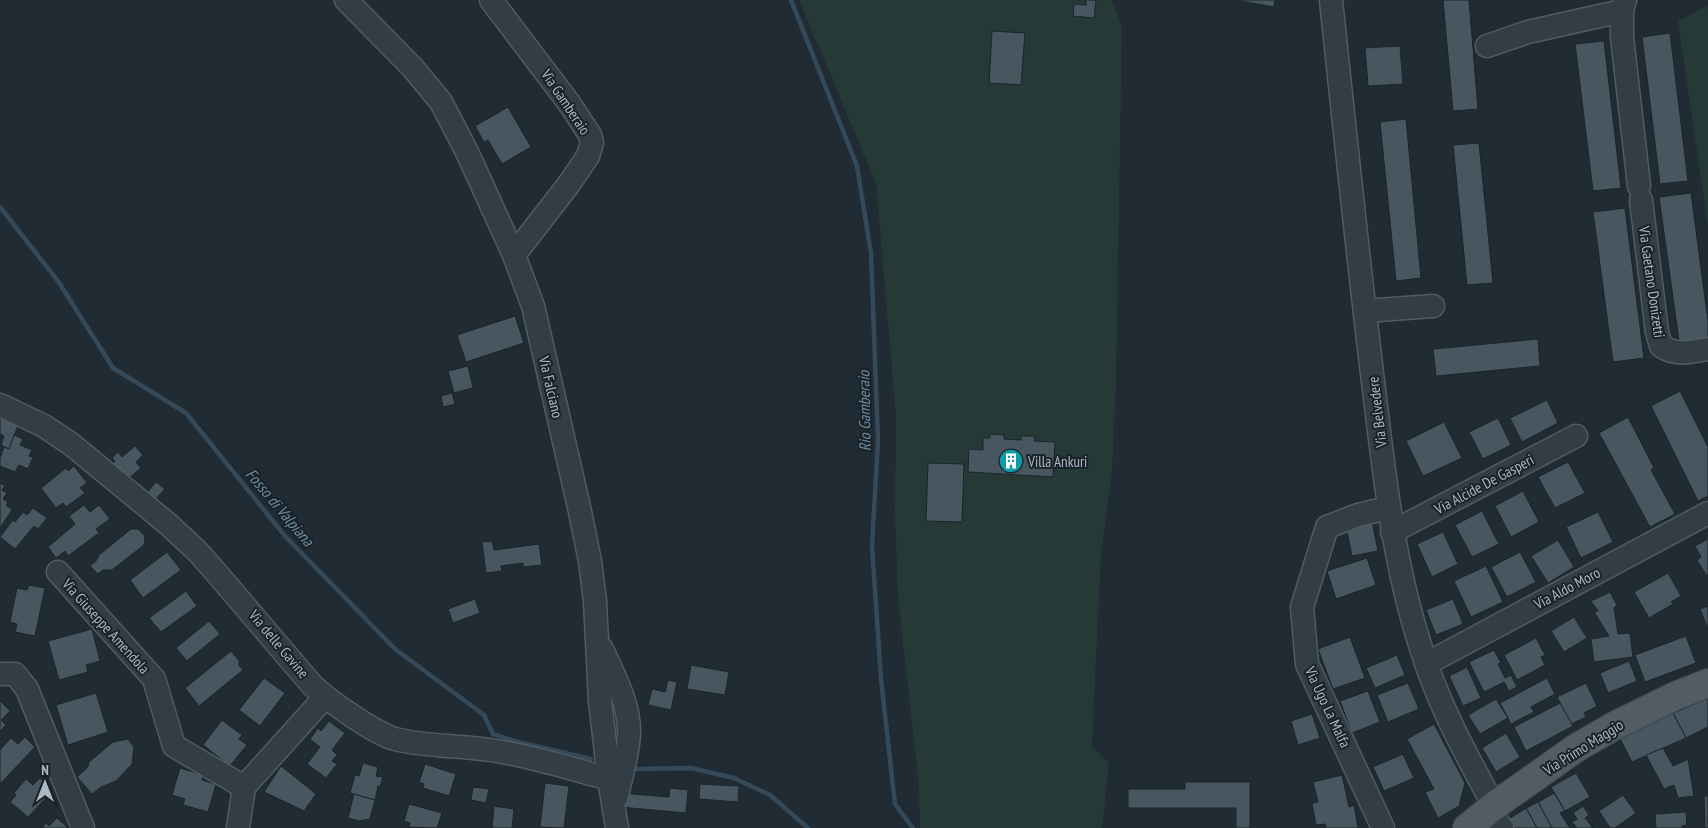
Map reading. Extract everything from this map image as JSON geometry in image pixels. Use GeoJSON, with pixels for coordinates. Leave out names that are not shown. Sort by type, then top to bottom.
{"type":"FeatureCollection","features":[{"type":"Feature","properties":{"kind":"main road","name":"Via Primo Maggio"},"geometry":{"type":"LineString","coordinates":[[1467,828],[1495,815],[1576,748],[1614,726],[1675,696],[1708,683]]}},
{"type":"Feature","properties":{"kind":"street","name":"Via Falciano"},"geometry":{"type":"LineString","coordinates":[[346,0],[413,68],[441,102],[467,152],[514,255],[533,306],[590,561],[597,636],[600,701],[615,818]]}},
{"type":"Feature","properties":{"kind":"street","name":"Via Gamberaio"},"geometry":{"type":"LineString","coordinates":[[491,0],[569,103],[590,135],[592,143],[588,156],[569,184],[514,255]]}},
{"type":"Feature","properties":{"kind":"street","name":"Via Belvedere"},"geometry":{"type":"LineString","coordinates":[[1331,0],[1365,311],[1392,532],[1402,577],[1426,664],[1455,734],[1495,815]]}},
{"type":"Feature","properties":{"kind":"street"},"geometry":{"type":"LineString","coordinates":[[1487,46],[1528,32],[1624,6]]}},
{"type":"Feature","properties":{"kind":"street","name":"Via Gaetano Donizetti"},"geometry":{"type":"LineString","coordinates":[[1624,6],[1622,37],[1657,332],[1661,346],[1671,352],[1679,353],[1708,349]]}},
{"type":"Feature","properties":{"kind":"street"},"geometry":{"type":"LineString","coordinates":[[1365,311],[1433,306]]}},
{"type":"Feature","properties":{"kind":"street","name":"Via delle Gavine"},"geometry":{"type":"LineString","coordinates":[[0,405],[44,426],[70,444],[176,531],[214,570],[312,685],[325,697],[372,728],[394,738],[425,744],[491,750],[609,779]]}},
{"type":"Feature","properties":{"kind":"street","name":"Via Alcide De Gasperi"},"geometry":{"type":"LineString","coordinates":[[1392,532],[1576,436]]}},
{"type":"Feature","properties":{"kind":"street","name":"Via Ugo La Malfa"},"geometry":{"type":"LineString","coordinates":[[1383,828],[1307,664],[1302,607],[1327,527],[1358,515],[1388,508]]}},
{"type":"Feature","properties":{"kind":"street","name":"Via Aldo Moro"},"geometry":{"type":"LineString","coordinates":[[1426,664],[1708,513]]}},
{"type":"Feature","properties":{"kind":"street","name":"Via Giuseppe Amendola"},"geometry":{"type":"LineString","coordinates":[[58,572],[154,680],[174,746],[244,787]]}},
{"type":"Feature","properties":{"kind":"street"},"geometry":{"type":"LineString","coordinates":[[597,636],[620,692],[629,724],[628,743],[615,818]]}},
{"type":"Feature","properties":{"kind":"street"},"geometry":{"type":"LineString","coordinates":[[0,674],[15,674],[27,689],[83,828]]}},
{"type":"Feature","properties":{"kind":"street"},"geometry":{"type":"LineString","coordinates":[[238,828],[244,787],[325,697]]}},
{"type":"Feature","properties":{"kind":"green space","name":"Villa Ankuri"},"geometry":{"type":"Polygon","coordinates":[[[799,0],[1112,0],[1122,27],[1116,382],[1112,472],[1101,554],[1092,746],[1109,763],[1102,828],[920,828],[919,787],[898,599],[895,512],[896,416],[876,183],[799,0]]]}},
{"type":"Feature","properties":{"kind":"green space"},"geometry":{"type":"Polygon","coordinates":[[[1707,6],[1708,9],[1708,227],[1678,21],[1707,6]]]}},
{"type":"Feature","properties":{"kind":"building"},"geometry":{"type":"Polygon","coordinates":[[[1086,0],[1096,0],[1094,18],[1073,16],[1074,4],[1086,5],[1086,0]]]}},
{"type":"Feature","properties":{"kind":"building"},"geometry":{"type":"Polygon","coordinates":[[[1235,0],[1275,0],[1274,7],[1235,0]]]}},
{"type":"Feature","properties":{"kind":"building"},"geometry":{"type":"Polygon","coordinates":[[[1443,0],[1469,0],[1478,109],[1453,111],[1443,0]]]}},
{"type":"Feature","properties":{"kind":"building"},"geometry":{"type":"Polygon","coordinates":[[[992,31],[1025,33],[1021,85],[989,83],[992,31]]]}},
{"type":"Feature","properties":{"kind":"building"},"geometry":{"type":"Polygon","coordinates":[[[1670,33],[1688,181],[1660,184],[1642,37],[1670,33]]]}},
{"type":"Feature","properties":{"kind":"building"},"geometry":{"type":"Polygon","coordinates":[[[1604,41],[1621,188],[1593,191],[1575,44],[1604,41]]]}},
{"type":"Feature","properties":{"kind":"building"},"geometry":{"type":"Polygon","coordinates":[[[1400,46],[1403,84],[1368,86],[1365,48],[1400,46]]]}},
{"type":"Feature","properties":{"kind":"building"},"geometry":{"type":"Polygon","coordinates":[[[508,107],[531,147],[502,164],[488,140],[484,142],[475,126],[508,107]]]}},
{"type":"Feature","properties":{"kind":"building"},"geometry":{"type":"Polygon","coordinates":[[[1406,119],[1421,278],[1396,281],[1380,122],[1406,119]]]}},
{"type":"Feature","properties":{"kind":"building"},"geometry":{"type":"Polygon","coordinates":[[[1479,143],[1493,283],[1467,285],[1453,145],[1479,143]]]}},
{"type":"Feature","properties":{"kind":"building"},"geometry":{"type":"Polygon","coordinates":[[[1691,193],[1708,321],[1708,344],[1680,348],[1659,197],[1691,193]]]}},
{"type":"Feature","properties":{"kind":"building"},"geometry":{"type":"Polygon","coordinates":[[[1625,208],[1644,358],[1613,362],[1593,212],[1625,208]]]}},
{"type":"Feature","properties":{"kind":"building"},"geometry":{"type":"Polygon","coordinates":[[[515,316],[524,343],[466,362],[457,335],[515,316]]]}},
{"type":"Feature","properties":{"kind":"building"},"geometry":{"type":"Polygon","coordinates":[[[1538,339],[1540,366],[1436,376],[1433,349],[1538,339]]]}},
{"type":"Feature","properties":{"kind":"building"},"geometry":{"type":"Polygon","coordinates":[[[468,366],[473,388],[454,393],[448,371],[468,366]]]}},
{"type":"Feature","properties":{"kind":"building"},"geometry":{"type":"Polygon","coordinates":[[[1680,391],[1708,447],[1708,496],[1698,501],[1651,406],[1680,391]]]}},
{"type":"Feature","properties":{"kind":"building"},"geometry":{"type":"Polygon","coordinates":[[[452,393],[455,404],[443,407],[441,396],[452,393]]]}},
{"type":"Feature","properties":{"kind":"building"},"geometry":{"type":"Polygon","coordinates":[[[1547,400],[1558,423],[1522,442],[1510,418],[1547,400]]]}},
{"type":"Feature","properties":{"kind":"building"},"geometry":{"type":"Polygon","coordinates":[[[0,415],[19,423],[9,449],[1,445],[4,436],[0,434],[0,415]]]}},
{"type":"Feature","properties":{"kind":"building"},"geometry":{"type":"Polygon","coordinates":[[[1628,417],[1654,468],[1651,470],[1675,514],[1650,527],[1599,433],[1628,417]]]}},
{"type":"Feature","properties":{"kind":"building"},"geometry":{"type":"Polygon","coordinates":[[[1498,418],[1511,445],[1483,459],[1469,432],[1498,418]]]}},
{"type":"Feature","properties":{"kind":"building"},"geometry":{"type":"Polygon","coordinates":[[[1444,422],[1462,458],[1423,476],[1406,441],[1444,422]]]}},
{"type":"Feature","properties":{"kind":"building","name":"Villa Ankuri"},"geometry":{"type":"Polygon","coordinates":[[[990,434],[1004,435],[1004,439],[1021,440],[1021,436],[1035,436],[1034,441],[1055,442],[1053,477],[968,472],[969,449],[983,450],[983,438],[990,438],[990,434]]]}},
{"type":"Feature","properties":{"kind":"building"},"geometry":{"type":"Polygon","coordinates":[[[14,435],[23,439],[20,445],[32,450],[29,456],[33,457],[28,469],[19,465],[15,472],[0,466],[0,458],[4,447],[9,449],[14,435]]]}},
{"type":"Feature","properties":{"kind":"building"},"geometry":{"type":"Polygon","coordinates":[[[135,446],[143,455],[136,462],[141,468],[129,478],[124,473],[118,478],[108,467],[115,461],[112,458],[118,452],[122,457],[135,446]]]}},
{"type":"Feature","properties":{"kind":"building"},"geometry":{"type":"Polygon","coordinates":[[[1568,462],[1585,493],[1555,508],[1538,477],[1568,462]]]}},
{"type":"Feature","properties":{"kind":"building"},"geometry":{"type":"Polygon","coordinates":[[[928,463],[964,464],[962,522],[926,521],[928,463]]]}},
{"type":"Feature","properties":{"kind":"building"},"geometry":{"type":"Polygon","coordinates":[[[74,466],[87,483],[80,488],[85,493],[66,507],[63,503],[56,508],[41,488],[66,468],[68,471],[74,466]]]}},
{"type":"Feature","properties":{"kind":"building"},"geometry":{"type":"Polygon","coordinates":[[[156,482],[165,489],[153,502],[145,495],[156,482]]]}},
{"type":"Feature","properties":{"kind":"building"},"geometry":{"type":"Polygon","coordinates":[[[0,483],[5,486],[2,490],[7,493],[3,499],[8,502],[6,505],[12,510],[0,528],[0,483]]]}},
{"type":"Feature","properties":{"kind":"building"},"geometry":{"type":"Polygon","coordinates":[[[1523,491],[1539,522],[1511,537],[1495,506],[1523,491]]]}},
{"type":"Feature","properties":{"kind":"building"},"geometry":{"type":"Polygon","coordinates":[[[84,505],[90,512],[99,505],[110,519],[96,529],[99,533],[68,556],[65,551],[56,558],[48,547],[75,524],[69,516],[84,505]]]}},
{"type":"Feature","properties":{"kind":"building"},"geometry":{"type":"Polygon","coordinates":[[[33,508],[47,518],[38,529],[34,526],[15,549],[0,537],[13,520],[15,522],[23,512],[27,515],[33,508]]]}},
{"type":"Feature","properties":{"kind":"building"},"geometry":{"type":"Polygon","coordinates":[[[1482,511],[1499,544],[1472,557],[1455,525],[1482,511]]]}},
{"type":"Feature","properties":{"kind":"building"},"geometry":{"type":"Polygon","coordinates":[[[1598,512],[1613,542],[1581,558],[1566,527],[1598,512]]]}},
{"type":"Feature","properties":{"kind":"building"},"geometry":{"type":"Polygon","coordinates":[[[1372,521],[1378,551],[1352,556],[1346,526],[1372,521]]]}},
{"type":"Feature","properties":{"kind":"building"},"geometry":{"type":"Polygon","coordinates":[[[131,529],[138,529],[145,536],[144,545],[112,570],[103,570],[98,574],[90,566],[99,555],[131,529]]]}},
{"type":"Feature","properties":{"kind":"building"},"geometry":{"type":"Polygon","coordinates":[[[1443,532],[1458,564],[1432,577],[1417,544],[1443,532]]]}},
{"type":"Feature","properties":{"kind":"building"},"geometry":{"type":"Polygon","coordinates":[[[1708,539],[1707,576],[1697,560],[1701,557],[1695,546],[1708,539]]]}},
{"type":"Feature","properties":{"kind":"building"},"geometry":{"type":"Polygon","coordinates":[[[1558,540],[1574,567],[1548,583],[1531,556],[1558,540]]]}},
{"type":"Feature","properties":{"kind":"building"},"geometry":{"type":"Polygon","coordinates":[[[492,541],[494,550],[539,544],[542,565],[523,567],[523,563],[501,566],[502,571],[486,573],[482,542],[492,541]]]}},
{"type":"Feature","properties":{"kind":"building"},"geometry":{"type":"Polygon","coordinates":[[[167,552],[181,570],[143,598],[130,580],[167,552]]]}},
{"type":"Feature","properties":{"kind":"building"},"geometry":{"type":"Polygon","coordinates":[[[1520,552],[1536,582],[1507,597],[1491,567],[1520,552]]]}},
{"type":"Feature","properties":{"kind":"building"},"geometry":{"type":"Polygon","coordinates":[[[1367,558],[1376,585],[1336,599],[1327,571],[1367,558]]]}},
{"type":"Feature","properties":{"kind":"building"},"geometry":{"type":"Polygon","coordinates":[[[1486,566],[1503,602],[1471,617],[1454,581],[1486,566]]]}},
{"type":"Feature","properties":{"kind":"building"},"geometry":{"type":"Polygon","coordinates":[[[1668,573],[1681,596],[1671,602],[1673,604],[1649,618],[1634,592],[1668,573]]]}},
{"type":"Feature","properties":{"kind":"building"},"geometry":{"type":"Polygon","coordinates":[[[29,585],[45,588],[35,636],[15,632],[17,624],[10,622],[17,588],[27,590],[29,585]]]}},
{"type":"Feature","properties":{"kind":"building"},"geometry":{"type":"Polygon","coordinates":[[[186,591],[197,606],[161,632],[149,618],[186,591]]]}},
{"type":"Feature","properties":{"kind":"building"},"geometry":{"type":"Polygon","coordinates":[[[1610,592],[1617,605],[1614,608],[1618,634],[1630,633],[1633,657],[1594,662],[1591,639],[1609,636],[1594,612],[1598,611],[1591,601],[1610,592]]]}},
{"type":"Feature","properties":{"kind":"building"},"geometry":{"type":"Polygon","coordinates":[[[475,599],[480,613],[453,623],[448,609],[475,599]]]}},
{"type":"Feature","properties":{"kind":"building"},"geometry":{"type":"Polygon","coordinates":[[[1453,599],[1463,624],[1436,635],[1426,610],[1453,599]]]}},
{"type":"Feature","properties":{"kind":"building"},"geometry":{"type":"Polygon","coordinates":[[[1708,606],[1708,629],[1700,609],[1708,606]]]}},
{"type":"Feature","properties":{"kind":"building"},"geometry":{"type":"Polygon","coordinates":[[[1574,617],[1587,638],[1564,652],[1551,631],[1574,617]]]}},
{"type":"Feature","properties":{"kind":"building"},"geometry":{"type":"Polygon","coordinates":[[[209,621],[220,634],[187,661],[176,648],[209,621]]]}},
{"type":"Feature","properties":{"kind":"building"},"geometry":{"type":"Polygon","coordinates":[[[92,629],[100,661],[86,665],[88,672],[59,680],[48,641],[92,629]]]}},
{"type":"Feature","properties":{"kind":"building"},"geometry":{"type":"Polygon","coordinates":[[[1686,636],[1696,663],[1645,682],[1635,655],[1686,636]]]}},
{"type":"Feature","properties":{"kind":"building"},"geometry":{"type":"Polygon","coordinates":[[[1350,637],[1365,678],[1333,689],[1318,649],[1350,637]]]}},
{"type":"Feature","properties":{"kind":"building"},"geometry":{"type":"Polygon","coordinates":[[[1536,638],[1545,655],[1541,657],[1545,665],[1517,680],[1504,655],[1536,638]]]}},
{"type":"Feature","properties":{"kind":"building"},"geometry":{"type":"Polygon","coordinates":[[[1494,650],[1501,663],[1498,664],[1505,678],[1511,675],[1517,687],[1509,691],[1504,682],[1484,692],[1469,662],[1494,650]]]}},
{"type":"Feature","properties":{"kind":"building"},"geometry":{"type":"Polygon","coordinates":[[[231,651],[240,662],[238,664],[243,670],[199,706],[185,688],[231,651]]]}},
{"type":"Feature","properties":{"kind":"building"},"geometry":{"type":"Polygon","coordinates":[[[1397,655],[1405,675],[1375,688],[1366,668],[1397,655]]]}},
{"type":"Feature","properties":{"kind":"building"},"geometry":{"type":"Polygon","coordinates":[[[1629,661],[1637,681],[1608,693],[1600,673],[1629,661]]]}},
{"type":"Feature","properties":{"kind":"building"},"geometry":{"type":"Polygon","coordinates":[[[691,665],[729,672],[725,695],[687,689],[691,665]]]}},
{"type":"Feature","properties":{"kind":"building"},"geometry":{"type":"Polygon","coordinates":[[[1467,667],[1481,698],[1463,706],[1449,676],[1467,667]]]}},
{"type":"Feature","properties":{"kind":"building"},"geometry":{"type":"Polygon","coordinates":[[[264,678],[285,693],[260,726],[239,710],[264,678]]]}},
{"type":"Feature","properties":{"kind":"building"},"geometry":{"type":"Polygon","coordinates":[[[1547,678],[1555,694],[1531,707],[1534,712],[1511,724],[1500,703],[1547,678]]]}},
{"type":"Feature","properties":{"kind":"building"},"geometry":{"type":"Polygon","coordinates":[[[668,680],[677,682],[671,710],[648,705],[652,689],[665,692],[668,680]]]}},
{"type":"Feature","properties":{"kind":"building"},"geometry":{"type":"Polygon","coordinates":[[[1408,683],[1419,709],[1388,722],[1377,695],[1408,683]]]}},
{"type":"Feature","properties":{"kind":"building"},"geometry":{"type":"Polygon","coordinates":[[[1586,683],[1597,706],[1584,713],[1586,717],[1571,724],[1557,697],[1586,683]]]}},
{"type":"Feature","properties":{"kind":"building"},"geometry":{"type":"Polygon","coordinates":[[[1368,691],[1380,722],[1352,733],[1340,701],[1368,691]]]}},
{"type":"Feature","properties":{"kind":"building"},"geometry":{"type":"Polygon","coordinates":[[[96,693],[108,732],[68,745],[56,705],[96,693]]]}},
{"type":"Feature","properties":{"kind":"building"},"geometry":{"type":"Polygon","coordinates":[[[1708,698],[1708,727],[1686,738],[1673,713],[1708,698]]]}},
{"type":"Feature","properties":{"kind":"building"},"geometry":{"type":"Polygon","coordinates":[[[1496,699],[1508,718],[1480,734],[1468,715],[1496,699]]]}},
{"type":"Feature","properties":{"kind":"building"},"geometry":{"type":"Polygon","coordinates":[[[0,701],[10,711],[1,720],[6,725],[0,731],[0,701]]]}},
{"type":"Feature","properties":{"kind":"building"},"geometry":{"type":"Polygon","coordinates":[[[1560,703],[1573,726],[1526,751],[1514,727],[1560,703]]]}},
{"type":"Feature","properties":{"kind":"building"},"geometry":{"type":"Polygon","coordinates":[[[1673,713],[1686,738],[1632,762],[1620,739],[1634,730],[1673,713]]]}},
{"type":"Feature","properties":{"kind":"building"},"geometry":{"type":"Polygon","coordinates":[[[1312,714],[1320,738],[1298,745],[1291,721],[1312,714]]]}},
{"type":"Feature","properties":{"kind":"building"},"geometry":{"type":"Polygon","coordinates":[[[222,720],[242,735],[239,739],[247,745],[230,766],[203,745],[222,720]]]}},
{"type":"Feature","properties":{"kind":"building"},"geometry":{"type":"Polygon","coordinates":[[[329,721],[345,733],[332,750],[337,755],[332,761],[337,764],[326,778],[307,764],[320,747],[310,739],[318,728],[321,731],[329,721]]]}},
{"type":"Feature","properties":{"kind":"building"},"geometry":{"type":"Polygon","coordinates":[[[1434,724],[1465,783],[1459,806],[1438,818],[1425,792],[1434,789],[1407,739],[1434,724]]]}},
{"type":"Feature","properties":{"kind":"building"},"geometry":{"type":"Polygon","coordinates":[[[1506,733],[1520,757],[1496,772],[1482,748],[1506,733]]]}},
{"type":"Feature","properties":{"kind":"building"},"geometry":{"type":"Polygon","coordinates":[[[25,737],[35,747],[1,783],[0,750],[11,738],[18,744],[25,737]]]}},
{"type":"Feature","properties":{"kind":"building"},"geometry":{"type":"Polygon","coordinates":[[[128,739],[134,747],[132,764],[116,781],[101,787],[92,794],[77,777],[88,767],[89,762],[113,742],[128,739]]]}},
{"type":"Feature","properties":{"kind":"building"},"geometry":{"type":"Polygon","coordinates":[[[1663,748],[1673,766],[1688,759],[1694,796],[1678,798],[1674,785],[1664,789],[1646,755],[1663,748]]]}},
{"type":"Feature","properties":{"kind":"building"},"geometry":{"type":"Polygon","coordinates":[[[1403,754],[1414,778],[1384,791],[1373,767],[1403,754]]]}},
{"type":"Feature","properties":{"kind":"building"},"geometry":{"type":"Polygon","coordinates":[[[363,763],[378,767],[376,776],[383,777],[380,787],[378,786],[375,800],[350,793],[355,775],[359,776],[363,763]]]}},
{"type":"Feature","properties":{"kind":"building"},"geometry":{"type":"Polygon","coordinates":[[[425,764],[456,774],[449,796],[423,788],[424,784],[419,782],[425,764]]]}},
{"type":"Feature","properties":{"kind":"building"},"geometry":{"type":"Polygon","coordinates":[[[281,766],[316,794],[304,811],[264,792],[281,766]]]}},
{"type":"Feature","properties":{"kind":"building"},"geometry":{"type":"Polygon","coordinates":[[[180,768],[203,775],[202,780],[216,784],[208,812],[183,805],[185,799],[172,795],[180,768]]]}},
{"type":"Feature","properties":{"kind":"building"},"geometry":{"type":"Polygon","coordinates":[[[1576,773],[1590,797],[1565,811],[1551,787],[1576,773]]]}},
{"type":"Feature","properties":{"kind":"building"},"geometry":{"type":"Polygon","coordinates":[[[1342,775],[1349,807],[1354,805],[1358,828],[1326,828],[1325,824],[1316,825],[1312,803],[1318,802],[1313,782],[1342,775]]]}},
{"type":"Feature","properties":{"kind":"building"},"geometry":{"type":"Polygon","coordinates":[[[40,778],[49,785],[41,794],[46,798],[28,817],[10,802],[16,795],[14,793],[26,779],[33,785],[40,778]]]}},
{"type":"Feature","properties":{"kind":"building"},"geometry":{"type":"Polygon","coordinates":[[[1185,782],[1250,782],[1250,828],[1236,828],[1236,808],[1128,808],[1128,789],[1185,789],[1185,782]]]}},
{"type":"Feature","properties":{"kind":"building"},"geometry":{"type":"Polygon","coordinates":[[[545,783],[569,786],[564,828],[540,827],[545,783]]]}},
{"type":"Feature","properties":{"kind":"building"},"geometry":{"type":"Polygon","coordinates":[[[700,784],[739,786],[738,802],[699,799],[700,784]]]}},
{"type":"Feature","properties":{"kind":"building"},"geometry":{"type":"Polygon","coordinates":[[[473,787],[489,789],[486,803],[471,800],[473,787]]]}},
{"type":"Feature","properties":{"kind":"building"},"geometry":{"type":"Polygon","coordinates":[[[670,788],[688,790],[686,813],[620,807],[621,793],[669,797],[670,788]]]}},
{"type":"Feature","properties":{"kind":"building"},"geometry":{"type":"Polygon","coordinates":[[[1554,793],[1565,811],[1560,813],[1570,828],[1552,828],[1538,802],[1554,793]]]}},
{"type":"Feature","properties":{"kind":"building"},"geometry":{"type":"Polygon","coordinates":[[[354,794],[375,800],[370,819],[359,821],[348,818],[354,794]]]}},
{"type":"Feature","properties":{"kind":"building"},"geometry":{"type":"Polygon","coordinates":[[[1623,795],[1636,813],[1615,828],[1610,828],[1599,811],[1623,795]]]}},
{"type":"Feature","properties":{"kind":"building"},"geometry":{"type":"Polygon","coordinates":[[[1704,796],[1708,796],[1708,828],[1705,828],[1704,796]]]}},
{"type":"Feature","properties":{"kind":"building"},"geometry":{"type":"Polygon","coordinates":[[[1538,802],[1552,828],[1537,828],[1526,808],[1538,802]]]}},
{"type":"Feature","properties":{"kind":"building"},"geometry":{"type":"Polygon","coordinates":[[[409,804],[442,813],[437,828],[409,827],[410,823],[404,821],[409,804]]]}},
{"type":"Feature","properties":{"kind":"building"},"geometry":{"type":"Polygon","coordinates":[[[494,806],[514,809],[512,828],[492,828],[494,806]]]}},
{"type":"Feature","properties":{"kind":"building"},"geometry":{"type":"Polygon","coordinates":[[[1583,806],[1589,815],[1585,818],[1593,828],[1577,828],[1572,822],[1577,819],[1573,813],[1583,806]]]}},
{"type":"Feature","properties":{"kind":"building"},"geometry":{"type":"Polygon","coordinates":[[[1526,808],[1537,828],[1508,828],[1504,822],[1526,808]]]}},
{"type":"Feature","properties":{"kind":"building"},"geometry":{"type":"Polygon","coordinates":[[[1686,812],[1687,825],[1682,826],[1682,828],[1656,828],[1655,814],[1686,812]]]}},
{"type":"Feature","properties":{"kind":"building"},"geometry":{"type":"Polygon","coordinates":[[[57,818],[68,828],[42,828],[46,823],[49,826],[57,818]]]}},
{"type":"Feature","properties":{"kind":"waterway","name":"Rio Gamberaio"},"geometry":{"type":"LineString","coordinates":[[791,0],[857,166],[871,253],[878,440],[872,546],[881,679],[895,804],[913,828]]}},
{"type":"Feature","properties":{"kind":"waterway","name":"Fosso di Valpiana"},"geometry":{"type":"LineString","coordinates":[[0,207],[58,281],[113,368],[186,413],[285,536],[395,649],[484,715],[493,734],[514,741],[591,759]]}},
{"type":"Feature","properties":{"kind":"waterway"},"geometry":{"type":"LineString","coordinates":[[635,769],[691,768],[734,778],[770,795],[808,828]]}},
{"type":"Feature","properties":{"kind":"place","name":"Villa Ankuri"},"geometry":{"type":"Point","coordinates":[1011,461]}}]}
